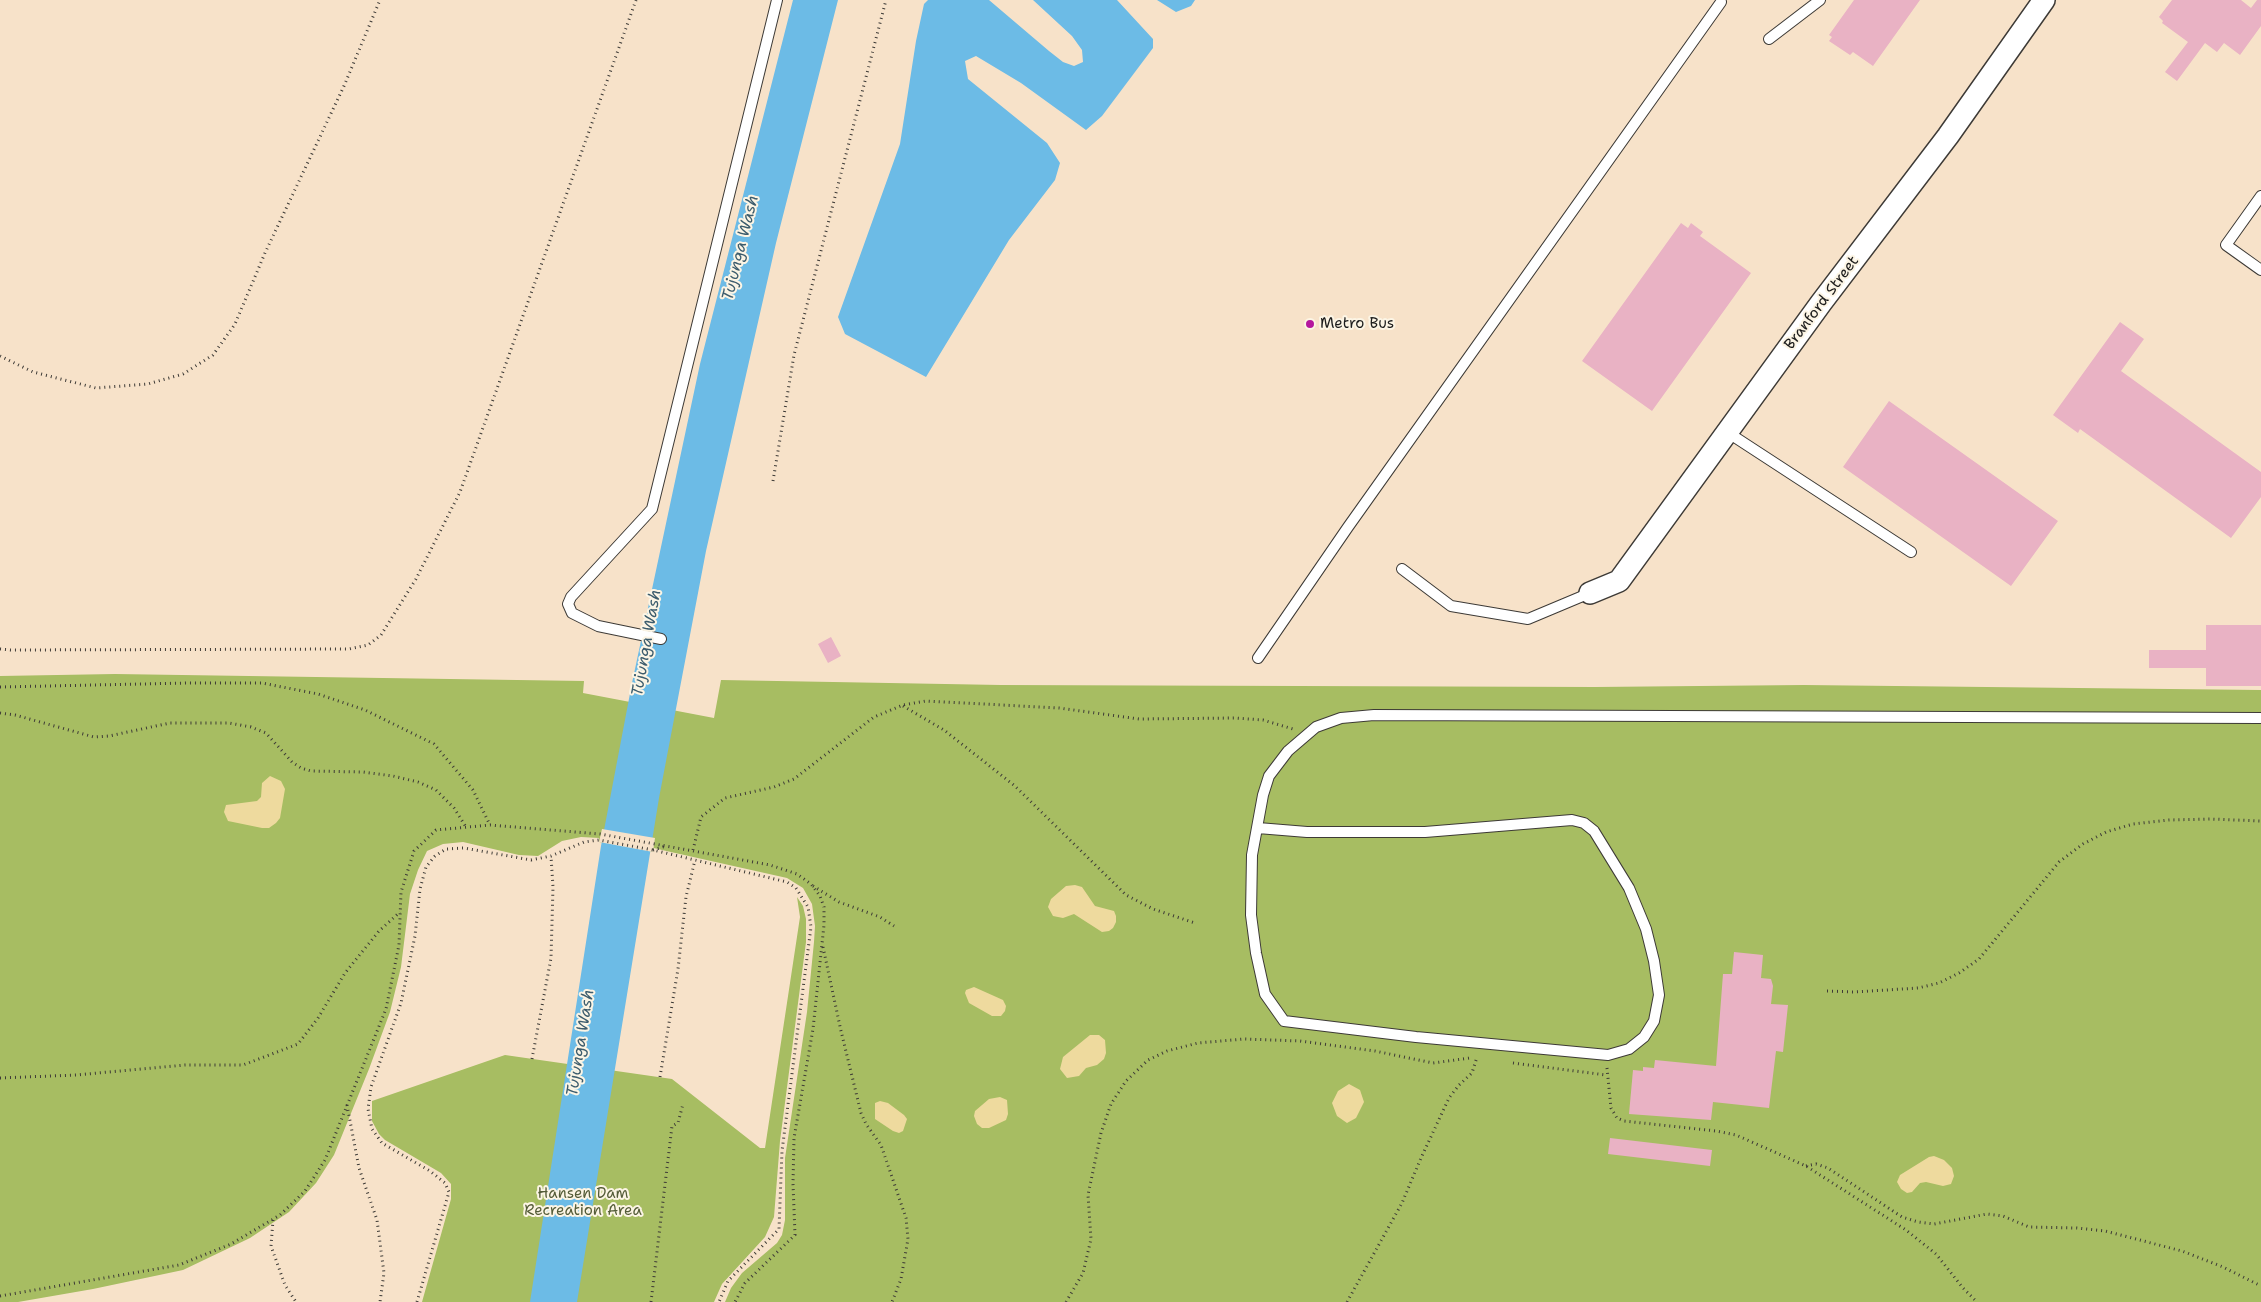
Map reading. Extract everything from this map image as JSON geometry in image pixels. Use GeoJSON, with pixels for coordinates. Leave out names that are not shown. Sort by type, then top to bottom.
{"type":"FeatureCollection","features":[{"type":"Feature","properties":{"kind":"street","name":"Branford Street"},"geometry":{"type":"LineString","coordinates":[[1590,593],[1619,581],[1821,303],[1948,136],[2044,0]]}},
{"type":"Feature","properties":{"kind":"lane"},"geometry":{"type":"LineString","coordinates":[[661,639],[598,626],[572,612],[568,604],[571,597],[652,509],[777,0]]}},
{"type":"Feature","properties":{"kind":"lane"},"geometry":{"type":"LineString","coordinates":[[1768,38],[1820,0]]}},
{"type":"Feature","properties":{"kind":"lane"},"geometry":{"type":"LineString","coordinates":[[1258,658],[1348,527],[1722,2]]}},
{"type":"Feature","properties":{"kind":"lane"},"geometry":{"type":"LineString","coordinates":[[2261,196],[2226,245],[2261,270]]}},
{"type":"Feature","properties":{"kind":"lane"},"geometry":{"type":"LineString","coordinates":[[1727,432],[1911,552]]}},
{"type":"Feature","properties":{"kind":"lane"},"geometry":{"type":"LineString","coordinates":[[1402,569],[1451,606],[1528,619],[1590,593]]}},
{"type":"Feature","properties":{"kind":"lane"},"geometry":{"type":"LineString","coordinates":[[1258,828],[1307,832],[1425,832],[1572,820],[1584,823],[1594,831],[1629,888],[1646,929],[1654,961],[1659,995],[1654,1021],[1644,1037],[1629,1049],[1608,1055],[1416,1037],[1284,1021],[1265,994],[1256,953],[1251,915],[1252,855],[1263,795],[1269,776],[1288,751],[1316,727],[1342,718],[1374,715],[2261,718]]}},
{"type":"Feature","properties":{"kind":"path"},"geometry":{"type":"LineString","coordinates":[[0,356],[33,372],[96,388],[148,384],[183,374],[214,355],[235,324],[265,253],[344,86],[380,0]]}},
{"type":"Feature","properties":{"kind":"path"},"geometry":{"type":"LineString","coordinates":[[0,649],[349,649],[368,645],[381,635],[416,579],[460,492],[636,0]]}},
{"type":"Feature","properties":{"kind":"path"},"geometry":{"type":"LineString","coordinates":[[773,481],[794,355],[886,0]]}},
{"type":"Feature","properties":{"kind":"path"},"geometry":{"type":"LineString","coordinates":[[0,687],[262,683],[318,694],[365,710],[434,744],[473,790],[490,825]]}},
{"type":"Feature","properties":{"kind":"path"},"geometry":{"type":"LineString","coordinates":[[693,850],[701,817],[725,798],[774,787],[794,779],[874,717],[903,705],[926,701],[1059,708],[1139,719],[1235,718],[1283,725],[1307,735]]}},
{"type":"Feature","properties":{"kind":"path"},"geometry":{"type":"LineString","coordinates":[[903,705],[944,730],[1015,786],[1126,896],[1153,909],[1195,923]]}},
{"type":"Feature","properties":{"kind":"path"},"geometry":{"type":"LineString","coordinates":[[0,713],[16,715],[94,737],[109,736],[170,723],[229,723],[251,726],[266,733],[292,762],[306,770],[393,776],[418,782],[436,790],[454,808],[466,827]]}},
{"type":"Feature","properties":{"kind":"path"},"geometry":{"type":"LineString","coordinates":[[1827,990],[1870,992],[1918,988],[1939,983],[1959,973],[1979,960],[2059,862],[2083,844],[2106,832],[2133,824],[2170,820],[2261,821]]}},
{"type":"Feature","properties":{"kind":"path"},"geometry":{"type":"LineString","coordinates":[[0,1296],[179,1266],[231,1244],[273,1220],[305,1191],[320,1168],[386,1009],[398,944],[401,892],[414,851],[436,830],[490,825],[600,834],[770,865],[797,874],[839,902],[880,917],[894,926]]}},
{"type":"Feature","properties":{"kind":"path"},"geometry":{"type":"LineString","coordinates":[[417,1302],[449,1192],[445,1183],[430,1171],[382,1143],[372,1129],[368,1109],[371,1087],[401,1003],[415,936],[420,889],[426,867],[435,856],[446,849],[464,848],[531,860],[551,856],[578,843],[599,840],[653,850],[787,882],[796,888],[808,907],[811,927],[782,1151],[779,1229],[728,1281],[719,1302]]}},
{"type":"Feature","properties":{"kind":"path"},"geometry":{"type":"LineString","coordinates":[[653,850],[666,845]]}},
{"type":"Feature","properties":{"kind":"path"},"geometry":{"type":"LineString","coordinates":[[532,1059],[551,958],[554,887],[551,856]]}},
{"type":"Feature","properties":{"kind":"path"},"geometry":{"type":"LineString","coordinates":[[660,1077],[678,970],[686,897],[694,860]]}},
{"type":"Feature","properties":{"kind":"path"},"geometry":{"type":"LineString","coordinates":[[735,1302],[745,1283],[795,1235],[794,1138],[813,1029],[824,907],[820,896],[811,884]]}},
{"type":"Feature","properties":{"kind":"path"},"geometry":{"type":"LineString","coordinates":[[0,1078],[76,1075],[185,1065],[243,1065],[298,1044],[318,1018],[345,973],[379,931],[400,912]]}},
{"type":"Feature","properties":{"kind":"path"},"geometry":{"type":"LineString","coordinates":[[822,944],[827,957],[841,1031],[861,1113],[866,1124],[881,1145],[906,1218],[908,1239],[900,1279],[892,1302]]}},
{"type":"Feature","properties":{"kind":"path"},"geometry":{"type":"LineString","coordinates":[[1066,1302],[1083,1273],[1091,1239],[1088,1195],[1101,1133],[1111,1104],[1126,1081],[1148,1060],[1168,1051],[1198,1043],[1244,1039],[1300,1041],[1375,1051],[1433,1063],[1477,1057],[1486,1059]]}},
{"type":"Feature","properties":{"kind":"path"},"geometry":{"type":"LineString","coordinates":[[1608,1055],[1606,1075],[1611,1108],[1617,1118],[1736,1135],[1806,1166],[1906,1230],[1936,1254],[1963,1288],[1977,1302]]}},
{"type":"Feature","properties":{"kind":"path"},"geometry":{"type":"LineString","coordinates":[[1347,1302],[1402,1203],[1449,1098],[1472,1073],[1477,1057]]}},
{"type":"Feature","properties":{"kind":"path"},"geometry":{"type":"LineString","coordinates":[[1504,1062],[1606,1075]]}},
{"type":"Feature","properties":{"kind":"path"},"geometry":{"type":"LineString","coordinates":[[651,1302],[672,1126],[678,1123],[683,1104]]}},
{"type":"Feature","properties":{"kind":"path"},"geometry":{"type":"LineString","coordinates":[[347,1105],[359,1168],[377,1220],[384,1273],[380,1302]]}},
{"type":"Feature","properties":{"kind":"path"},"geometry":{"type":"LineString","coordinates":[[1806,1166],[1816,1164],[1828,1168],[1902,1217],[1918,1222],[1934,1224],[1987,1214],[2003,1216],[2029,1227],[2106,1231],[2182,1251],[2223,1267],[2261,1286]]}},
{"type":"Feature","properties":{"kind":"path"},"geometry":{"type":"LineString","coordinates":[[273,1220],[271,1246],[284,1285],[296,1302]]}},
{"type":"Feature","properties":{"kind":"green space"},"geometry":{"type":"Polygon","coordinates":[[[115,674],[584,681],[583,693],[714,718],[721,680],[1001,685],[1595,687],[1804,685],[2261,690],[2261,1302],[725,1302],[731,1288],[742,1273],[777,1243],[782,1235],[785,1220],[785,1158],[807,1012],[814,942],[815,926],[812,904],[803,888],[787,878],[654,848],[653,852],[599,842],[599,838],[581,837],[562,841],[538,856],[519,855],[463,842],[443,844],[427,851],[410,894],[401,967],[390,1012],[369,1069],[334,1155],[316,1183],[289,1212],[250,1238],[183,1270],[93,1289],[18,1302],[0,1302],[0,676],[115,674]]]}},
{"type":"Feature","properties":{"kind":"green space","name":"Hansen Dam Recreation Area"},"geometry":{"type":"Polygon","coordinates":[[[797,897],[803,906],[806,919],[806,942],[780,1141],[774,1217],[765,1237],[722,1284],[714,1302],[422,1302],[451,1199],[451,1184],[441,1173],[385,1140],[379,1134],[372,1121],[372,1101],[505,1055],[672,1079],[760,1148],[765,1148],[800,917],[797,897]]]}},
{"type":"Feature","properties":{"kind":"sand"},"geometry":{"type":"Polygon","coordinates":[[[270,776],[281,781],[285,789],[280,818],[276,823],[269,828],[262,828],[228,821],[224,812],[226,805],[257,801],[261,797],[262,783],[270,776]]]}},
{"type":"Feature","properties":{"kind":"sand"},"geometry":{"type":"Polygon","coordinates":[[[1075,885],[1082,887],[1095,906],[1114,911],[1116,922],[1113,928],[1102,932],[1074,914],[1063,918],[1053,916],[1048,907],[1051,899],[1066,886],[1075,885]]]}},
{"type":"Feature","properties":{"kind":"sand"},"geometry":{"type":"Polygon","coordinates":[[[974,987],[1003,1000],[1006,1006],[1001,1016],[992,1016],[969,1003],[965,993],[966,990],[974,987]]]}},
{"type":"Feature","properties":{"kind":"sand"},"geometry":{"type":"Polygon","coordinates":[[[1090,1035],[1099,1035],[1105,1040],[1106,1053],[1104,1059],[1097,1065],[1086,1068],[1079,1076],[1067,1078],[1060,1069],[1063,1057],[1090,1035]]]}},
{"type":"Feature","properties":{"kind":"sand"},"geometry":{"type":"Polygon","coordinates":[[[1349,1084],[1360,1090],[1364,1102],[1356,1118],[1347,1123],[1337,1116],[1332,1103],[1338,1091],[1349,1084]]]}},
{"type":"Feature","properties":{"kind":"sand"},"geometry":{"type":"Polygon","coordinates":[[[1000,1097],[1007,1100],[1008,1114],[1006,1120],[989,1128],[982,1128],[977,1124],[974,1116],[975,1111],[989,1099],[1000,1097]]]}},
{"type":"Feature","properties":{"kind":"sand"},"geometry":{"type":"Polygon","coordinates":[[[880,1101],[888,1103],[904,1115],[907,1119],[903,1131],[899,1133],[893,1131],[875,1119],[875,1103],[880,1101]]]}},
{"type":"Feature","properties":{"kind":"sand"},"geometry":{"type":"Polygon","coordinates":[[[1934,1156],[1944,1160],[1952,1168],[1954,1176],[1951,1184],[1943,1186],[1926,1182],[1920,1183],[1912,1192],[1907,1193],[1901,1189],[1897,1182],[1900,1175],[1929,1157],[1934,1156]]]}},
{"type":"Feature","properties":{"kind":"water","name":"Tujunga Wash"},"geometry":{"type":"Polygon","coordinates":[[[793,0],[838,0],[776,243],[706,551],[659,798],[577,1302],[530,1302],[601,846],[632,683],[700,364],[793,0]]]}},
{"type":"Feature","properties":{"kind":"water"},"geometry":{"type":"Polygon","coordinates":[[[928,0],[989,0],[1063,62],[1074,66],[1083,62],[1082,50],[1072,36],[1033,0],[1117,0],[1153,39],[1153,48],[1102,116],[1086,130],[1021,83],[976,56],[965,61],[968,79],[1047,143],[1060,163],[1055,180],[1009,240],[926,377],[845,334],[838,317],[900,144],[916,41],[924,4],[928,0]]]}},
{"type":"Feature","properties":{"kind":"water"},"geometry":{"type":"Polygon","coordinates":[[[1157,0],[1195,0],[1191,6],[1176,12],[1157,0]]]}},
{"type":"Feature","properties":{"kind":"pier"},"geometry":{"type":"Polygon","coordinates":[[[602,829],[655,838],[653,852],[599,842],[602,829]]]}},
{"type":"Feature","properties":{"kind":"building"},"geometry":{"type":"Polygon","coordinates":[[[1854,0],[1920,0],[1873,66],[1853,52],[1850,55],[1829,41],[1832,37],[1829,35],[1854,0]]]}},
{"type":"Feature","properties":{"kind":"building"},"geometry":{"type":"Polygon","coordinates":[[[2172,0],[2241,0],[2251,8],[2257,0],[2261,0],[2261,26],[2240,55],[2224,43],[2217,52],[2205,43],[2177,81],[2165,72],[2188,42],[2162,23],[2163,21],[2159,17],[2172,0]]]}},
{"type":"Feature","properties":{"kind":"building"},"geometry":{"type":"Polygon","coordinates":[[[1681,223],[1688,228],[1691,223],[1703,232],[1700,236],[1751,273],[1652,411],[1582,361],[1681,223]]]}},
{"type":"Feature","properties":{"kind":"building"},"geometry":{"type":"Polygon","coordinates":[[[2120,322],[2144,339],[2121,371],[2261,472],[2261,497],[2231,538],[2080,429],[2078,433],[2053,415],[2120,322]]]}},
{"type":"Feature","properties":{"kind":"building"},"geometry":{"type":"Polygon","coordinates":[[[1889,401],[2058,521],[2011,586],[1843,467],[1889,401]]]}},
{"type":"Feature","properties":{"kind":"building"},"geometry":{"type":"Polygon","coordinates":[[[2206,625],[2261,625],[2261,686],[2206,686],[2206,668],[2149,668],[2149,650],[2206,650],[2206,625]]]}},
{"type":"Feature","properties":{"kind":"building"},"geometry":{"type":"Polygon","coordinates":[[[831,637],[841,656],[828,663],[818,644],[831,637]]]}},
{"type":"Feature","properties":{"kind":"building"},"geometry":{"type":"Polygon","coordinates":[[[1734,952],[1763,955],[1761,978],[1771,979],[1773,986],[1771,1004],[1788,1005],[1783,1052],[1776,1051],[1769,1108],[1713,1102],[1711,1120],[1629,1114],[1633,1070],[1643,1071],[1643,1067],[1654,1068],[1655,1060],[1716,1066],[1723,974],[1732,974],[1734,952]]]}},
{"type":"Feature","properties":{"kind":"building"},"geometry":{"type":"Polygon","coordinates":[[[1610,1138],[1712,1150],[1710,1166],[1608,1154],[1610,1138]]]}},
{"type":"Feature","properties":{"kind":"place","name":"Metro Bus"},"geometry":{"type":"Point","coordinates":[1310,324]}}]}
